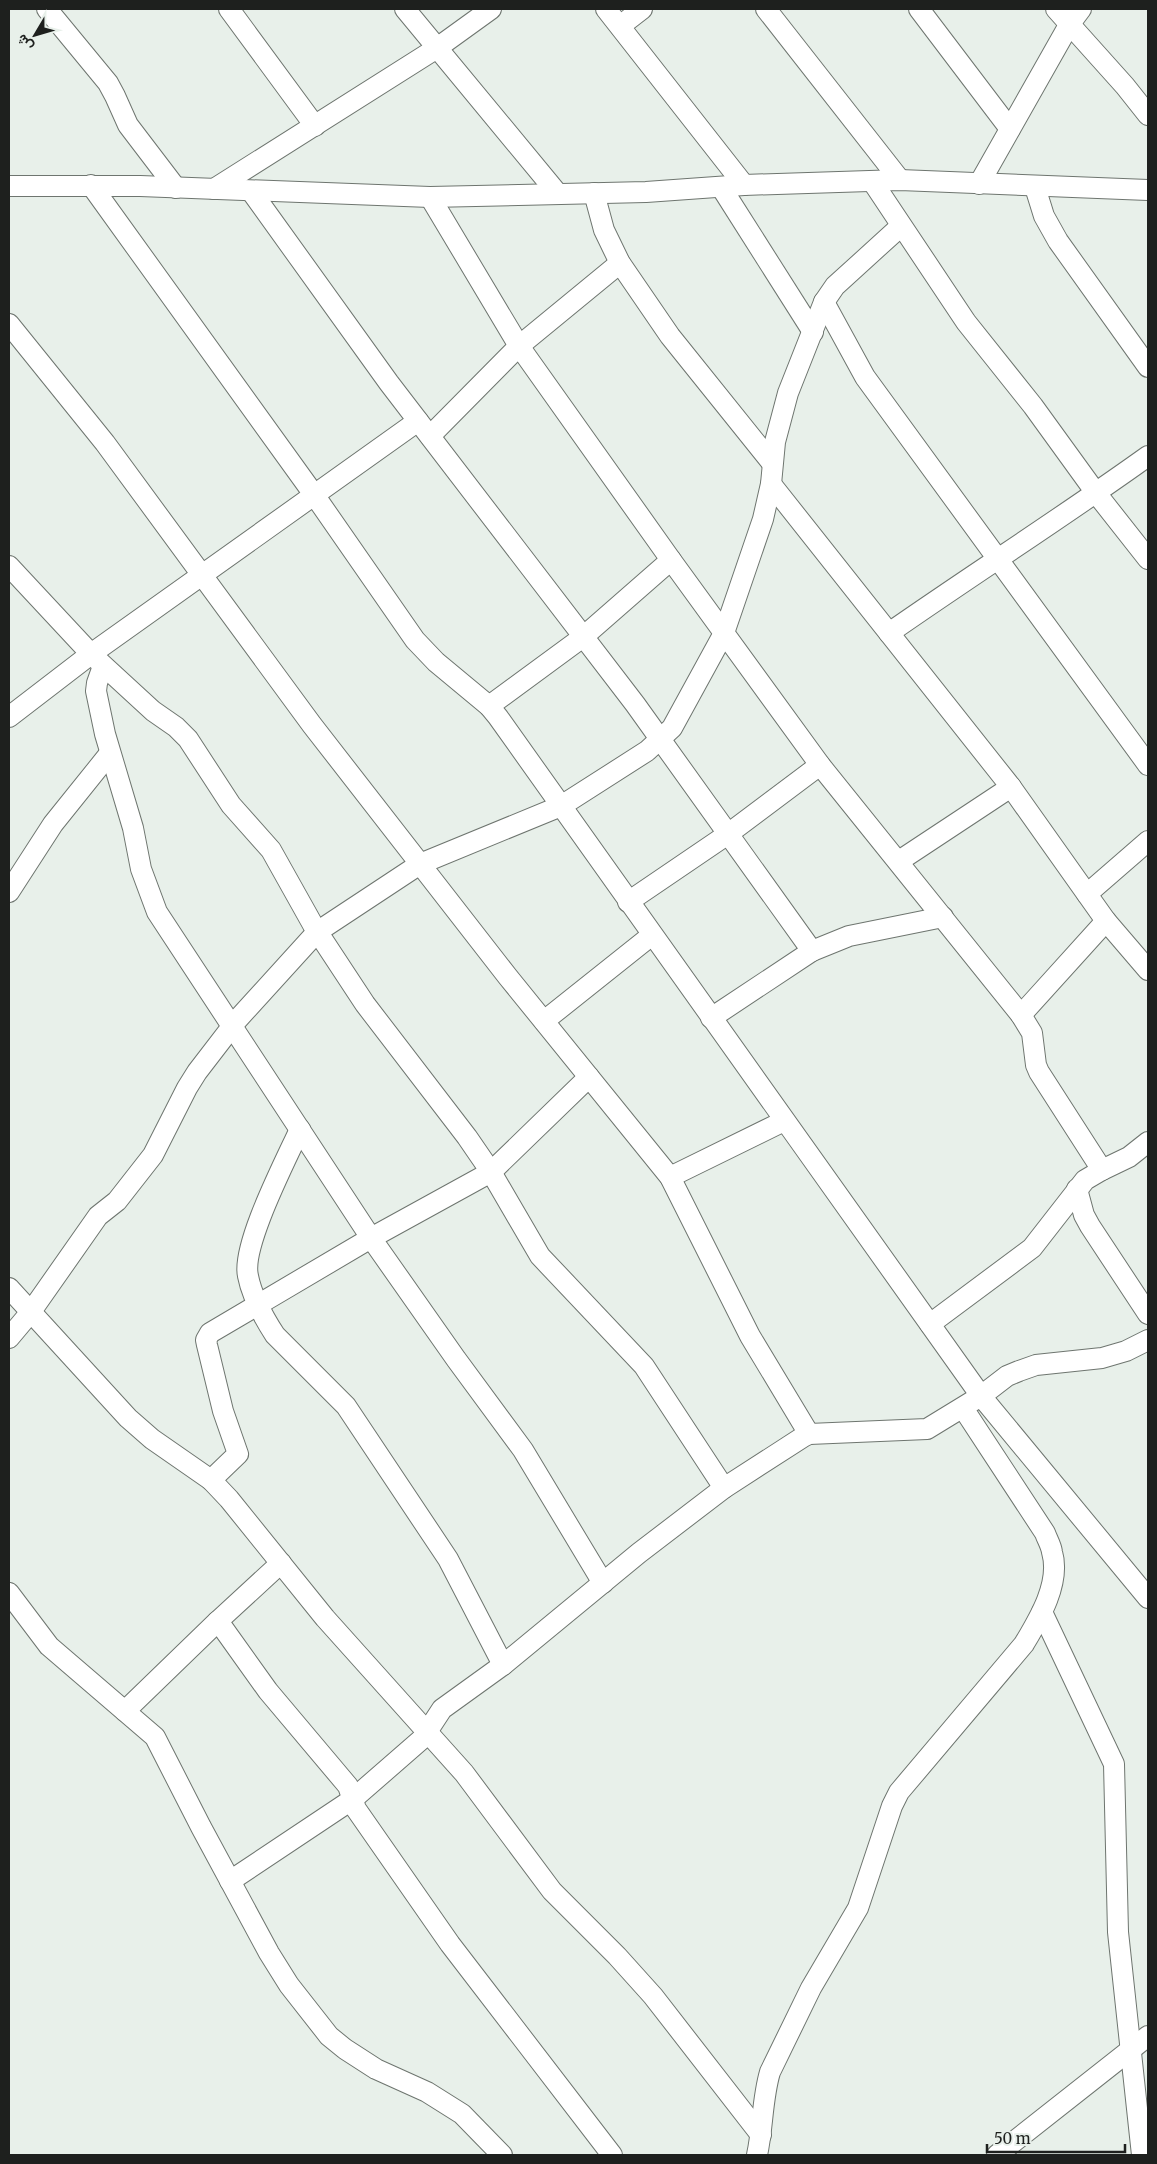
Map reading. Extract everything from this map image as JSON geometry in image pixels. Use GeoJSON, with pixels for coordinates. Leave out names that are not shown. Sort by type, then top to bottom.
{"type":"FeatureCollection","features":[{"type":"Feature","properties":{"kind":"street"},"geometry":{"type":"LineString","coordinates":[[47,9],[108,84],[128,125],[176,188]]}},
{"type":"Feature","properties":{"kind":"street"},"geometry":{"type":"LineString","coordinates":[[229,9],[315,126]]}},
{"type":"Feature","properties":{"kind":"street"},"geometry":{"type":"LineString","coordinates":[[405,9],[558,194]]}},
{"type":"Feature","properties":{"kind":"street"},"geometry":{"type":"LineString","coordinates":[[214,190],[437,48],[491,9]]}},
{"type":"Feature","properties":{"kind":"street"},"geometry":{"type":"LineString","coordinates":[[606,9],[744,185]]}},
{"type":"Feature","properties":{"kind":"street"},"geometry":{"type":"LineString","coordinates":[[620,26],[642,9]]}},
{"type":"Feature","properties":{"kind":"street"},"geometry":{"type":"LineString","coordinates":[[766,9],[900,180]]}},
{"type":"Feature","properties":{"kind":"street"},"geometry":{"type":"LineString","coordinates":[[919,9],[1010,129]]}},
{"type":"Feature","properties":{"kind":"street"},"geometry":{"type":"LineString","coordinates":[[1056,9],[1125,86],[1148,115]]}},
{"type":"Feature","properties":{"kind":"street"},"geometry":{"type":"LineString","coordinates":[[979,184],[1069,25],[1081,9]]}},
{"type":"Feature","properties":{"kind":"street"},"geometry":{"type":"LineString","coordinates":[[11,183],[430,197],[646,192],[744,185],[900,180],[1035,187],[1148,190]]}},
{"type":"Feature","properties":{"kind":"street"},"geometry":{"type":"LineString","coordinates":[[872,181],[966,322],[1033,406],[1096,493],[1148,559]]}},
{"type":"Feature","properties":{"kind":"street"},"geometry":{"type":"LineString","coordinates":[[91,185],[315,496],[415,640],[436,662],[489,706],[981,1396],[1148,1598]]}},
{"type":"Feature","properties":{"kind":"street"},"geometry":{"type":"LineString","coordinates":[[721,187],[814,332]]}},
{"type":"Feature","properties":{"kind":"street"},"geometry":{"type":"LineString","coordinates":[[1035,187],[1044,216],[1058,241],[1148,367]]}},
{"type":"Feature","properties":{"kind":"street"},"geometry":{"type":"LineString","coordinates":[[250,191],[424,429],[661,740],[812,951]]}},
{"type":"Feature","properties":{"kind":"street"},"geometry":{"type":"LineString","coordinates":[[594,193],[604,230],[620,263],[670,336],[772,462]]}},
{"type":"Feature","properties":{"kind":"street"},"geometry":{"type":"LineString","coordinates":[[430,197],[519,346],[671,560],[820,765],[1021,1014],[1032,1033],[1036,1065],[1039,1072],[1102,1170]]}},
{"type":"Feature","properties":{"kind":"street"},"geometry":{"type":"LineString","coordinates":[[9,1338],[30,1313],[98,1216],[117,1201],[153,1155],[187,1088],[232,1026],[318,932],[420,864],[561,806],[647,751],[661,740],[677,721],[724,633],[760,526],[771,484],[775,442],[788,393],[814,332],[824,302],[835,286],[901,226]]}},
{"type":"Feature","properties":{"kind":"street"},"geometry":{"type":"LineString","coordinates":[[9,717],[97,660],[202,575],[315,496],[424,429],[519,346],[620,263]]}},
{"type":"Feature","properties":{"kind":"street"},"geometry":{"type":"LineString","coordinates":[[824,302],[865,377],[1148,765]]}},
{"type":"Feature","properties":{"kind":"street"},"geometry":{"type":"LineString","coordinates":[[9,324],[105,443],[312,725],[544,1021],[670,1177],[750,1336],[809,1434]]}},
{"type":"Feature","properties":{"kind":"street"},"geometry":{"type":"LineString","coordinates":[[889,633],[1148,456]]}},
{"type":"Feature","properties":{"kind":"street"},"geometry":{"type":"LineString","coordinates":[[771,484],[1011,788],[1106,921],[1148,970]]}},
{"type":"Feature","properties":{"kind":"street"},"geometry":{"type":"LineString","coordinates":[[489,706],[583,637],[671,560]]}},
{"type":"Feature","properties":{"kind":"street"},"geometry":{"type":"LineString","coordinates":[[9,566],[97,660],[153,711],[176,727],[188,739],[231,805],[271,850],[318,932],[365,1004],[457,1121],[491,1172],[540,1256],[644,1366],[724,1488]]}},
{"type":"Feature","properties":{"kind":"street"},"geometry":{"type":"LineString","coordinates":[[97,660],[96,691],[110,753],[133,828],[141,869],[153,904],[371,1238],[523,1450],[603,1583]]}},
{"type":"Feature","properties":{"kind":"street"},"geometry":{"type":"LineString","coordinates":[[9,892],[53,824],[110,753]]}},
{"type":"Feature","properties":{"kind":"street"},"geometry":{"type":"LineString","coordinates":[[628,902],[728,834],[820,765]]}},
{"type":"Feature","properties":{"kind":"street"},"geometry":{"type":"LineString","coordinates":[[899,861],[1011,788]]}},
{"type":"Feature","properties":{"kind":"street"},"geometry":{"type":"LineString","coordinates":[[1086,894],[1148,842]]}},
{"type":"Feature","properties":{"kind":"street"},"geometry":{"type":"LineString","coordinates":[[711,1018],[812,951],[849,936],[943,917]]}},
{"type":"Feature","properties":{"kind":"street"},"geometry":{"type":"LineString","coordinates":[[1021,1014],[1106,921]]}},
{"type":"Feature","properties":{"kind":"street"},"geometry":{"type":"LineString","coordinates":[[544,1021],[652,936]]}},
{"type":"Feature","properties":{"kind":"street"},"geometry":{"type":"LineString","coordinates":[[211,1480],[238,1454],[223,1411],[206,1340],[210,1333],[371,1238],[491,1172],[589,1077]]}},
{"type":"Feature","properties":{"kind":"street"},"geometry":{"type":"LineString","coordinates":[[670,1177],[784,1121]]}},
{"type":"Feature","properties":{"kind":"street"},"geometry":{"type":"LineString","coordinates":[[300,1129],[252,1242],[247,1266],[248,1276],[258,1304],[276,1335],[346,1406],[417,1510],[448,1559],[503,1665]]}},
{"type":"Feature","properties":{"kind":"street"},"geometry":{"type":"LineString","coordinates":[[930,1324],[1032,1248],[1085,1180],[1129,1157],[1148,1142]]}},
{"type":"Feature","properties":{"kind":"street"},"geometry":{"type":"LineString","coordinates":[[1077,1189],[1084,1215],[1090,1226],[1148,1314]]}},
{"type":"Feature","properties":{"kind":"street"},"geometry":{"type":"LineString","coordinates":[[9,1288],[30,1313],[140,1428],[211,1480],[325,1618],[464,1772],[552,1891],[617,1956],[653,1996],[761,2135]]}},
{"type":"Feature","properties":{"kind":"street"},"geometry":{"type":"LineString","coordinates":[[230,1881],[353,1799],[398,1762],[423,1738],[442,1710],[503,1665],[724,1488],[809,1434],[920,1430],[934,1426],[981,1396],[1007,1376],[1029,1367],[1102,1358],[1126,1351],[1148,1340]]}},
{"type":"Feature","properties":{"kind":"street"},"geometry":{"type":"LineString","coordinates":[[756,2155],[761,2135],[766,2086],[770,2072],[811,1988],[853,1920],[892,1806],[899,1792],[1024,1644],[1042,1612],[1053,1575],[1053,1553],[1040,1526],[963,1408]]}},
{"type":"Feature","properties":{"kind":"street"},"geometry":{"type":"LineString","coordinates":[[126,1711],[218,1621],[281,1564]]}},
{"type":"Feature","properties":{"kind":"street"},"geometry":{"type":"LineString","coordinates":[[9,1593],[50,1646],[155,1737],[269,1953],[289,1985],[329,2036],[345,2049],[376,2068],[427,2092],[462,2114],[502,2155]]}},
{"type":"Feature","properties":{"kind":"street"},"geometry":{"type":"LineString","coordinates":[[1042,1612],[1114,1764],[1118,1932],[1142,2155]]}},
{"type":"Feature","properties":{"kind":"street"},"geometry":{"type":"LineString","coordinates":[[218,1621],[261,1683],[348,1786],[356,1809],[450,1944],[612,2155]]}},
{"type":"Feature","properties":{"kind":"street"},"geometry":{"type":"LineString","coordinates":[[998,2155],[1148,2036]]}}]}
